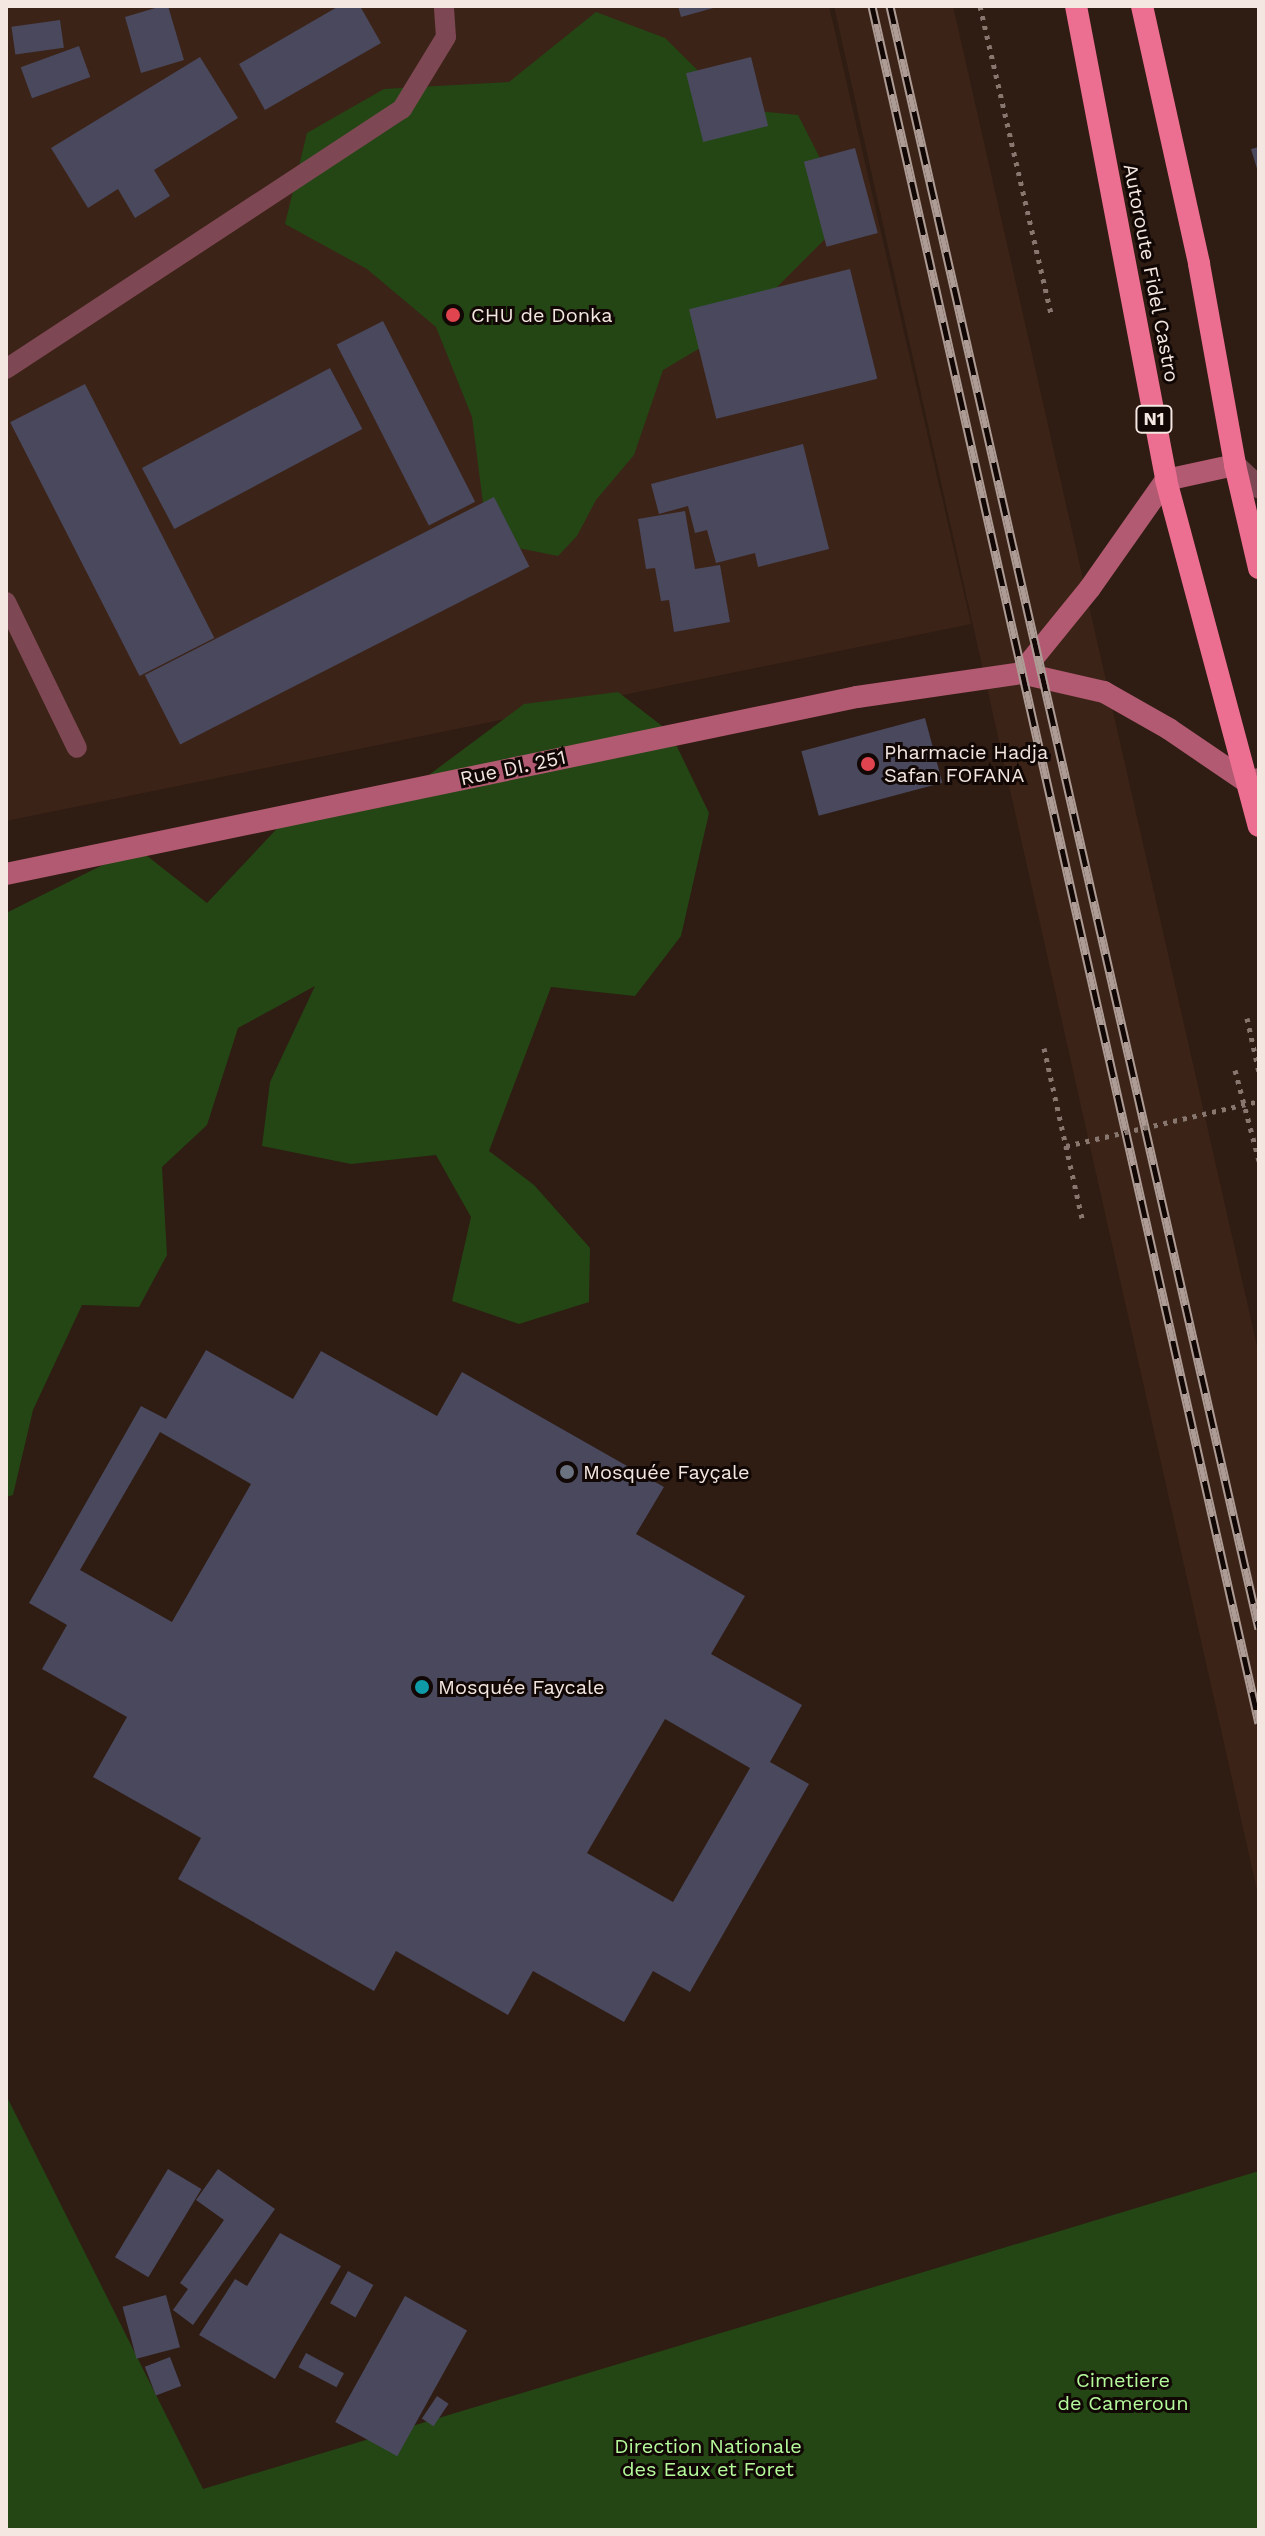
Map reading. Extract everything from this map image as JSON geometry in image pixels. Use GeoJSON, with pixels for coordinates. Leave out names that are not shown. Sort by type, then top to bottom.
{"type":"FeatureCollection","features":[{"type":"Feature","properties":{"kind":"highway","name":"Autoroute Fidel Castro"},"geometry":{"type":"LineString","coordinates":[[1076,6],[1166,480],[1253,781],[1259,826]]}},
{"type":"Feature","properties":{"kind":"highway"},"geometry":{"type":"LineString","coordinates":[[1142,6],[1199,264],[1235,465],[1259,568]]}},
{"type":"Feature","properties":{"kind":"main road"},"geometry":{"type":"LineString","coordinates":[[1235,465],[1166,480],[1090,588],[1021,673],[1104,692],[1253,781]]}},
{"type":"Feature","properties":{"kind":"main road","name":"Rue DI. 251"},"geometry":{"type":"LineString","coordinates":[[6,874],[857,697],[1021,673]]}},
{"type":"Feature","properties":{"kind":"street"},"geometry":{"type":"LineString","coordinates":[[1235,465],[1259,487]]}},
{"type":"Feature","properties":{"kind":"lane"},"geometry":{"type":"LineString","coordinates":[[6,369],[402,109],[446,37],[444,6]]}},
{"type":"Feature","properties":{"kind":"lane"},"geometry":{"type":"LineString","coordinates":[[6,602],[77,748]]}},
{"type":"Feature","properties":{"kind":"path"},"geometry":{"type":"LineString","coordinates":[[980,6],[1051,313]]}},
{"type":"Feature","properties":{"kind":"path"},"geometry":{"type":"LineString","coordinates":[[1247,1018],[1259,1072]]}},
{"type":"Feature","properties":{"kind":"path"},"geometry":{"type":"LineString","coordinates":[[1044,1048],[1083,1222]]}},
{"type":"Feature","properties":{"kind":"path"},"geometry":{"type":"LineString","coordinates":[[1235,1070],[1259,1161]]}},
{"type":"Feature","properties":{"kind":"path"},"geometry":{"type":"LineString","coordinates":[[1066,1146],[1259,1101]]}},
{"type":"Feature","properties":{"kind":"shaded area","name":"CHU de Donka"},"geometry":{"type":"Polygon","coordinates":[[[6,6],[829,6],[971,624],[6,821],[6,6]]]}},
{"type":"Feature","properties":{"kind":"shaded area"},"geometry":{"type":"Polygon","coordinates":[[[834,6],[953,6],[1259,1355],[1259,1899],[834,6]]]}},
{"type":"Feature","properties":{"kind":"green space"},"geometry":{"type":"Polygon","coordinates":[[[596,12],[665,38],[737,109],[798,115],[849,215],[739,325],[663,370],[634,455],[596,500],[577,536],[558,556],[488,542],[472,417],[436,327],[367,269],[285,224],[307,133],[384,89],[509,82],[596,12]]]}},
{"type":"Feature","properties":{"kind":"green space"},"geometry":{"type":"Polygon","coordinates":[[[618,692],[670,732],[709,813],[681,936],[635,996],[551,987],[489,1151],[534,1185],[590,1248],[589,1302],[519,1324],[452,1301],[471,1217],[436,1155],[351,1164],[262,1146],[270,1082],[315,986],[238,1028],[207,1125],[162,1167],[167,1255],[139,1307],[82,1305],[33,1410],[13,1495],[6,1497],[6,913],[137,848],[207,903],[286,819],[398,798],[524,704],[618,692]]]}},
{"type":"Feature","properties":{"kind":"green space"},"geometry":{"type":"Polygon","coordinates":[[[6,2095],[203,2489],[1259,2171],[1259,2530],[6,2530],[6,2095]]]}},
{"type":"Feature","properties":{"kind":"building"},"geometry":{"type":"Polygon","coordinates":[[[168,6],[184,60],[141,73],[125,17],[168,6]]]}},
{"type":"Feature","properties":{"kind":"building"},"geometry":{"type":"Polygon","coordinates":[[[339,6],[360,6],[381,43],[265,110],[239,64],[339,6]]]}},
{"type":"Feature","properties":{"kind":"building"},"geometry":{"type":"Polygon","coordinates":[[[678,6],[716,6],[717,7],[681,17],[678,6]]]}},
{"type":"Feature","properties":{"kind":"building"},"geometry":{"type":"Polygon","coordinates":[[[60,20],[64,48],[15,55],[11,27],[60,20]]]}},
{"type":"Feature","properties":{"kind":"building"},"geometry":{"type":"Polygon","coordinates":[[[79,46],[90,77],[32,98],[21,67],[79,46]]]}},
{"type":"Feature","properties":{"kind":"building"},"geometry":{"type":"Polygon","coordinates":[[[200,57],[238,118],[154,170],[170,196],[135,218],[118,189],[88,208],[51,148],[200,57]]]}},
{"type":"Feature","properties":{"kind":"building"},"geometry":{"type":"Polygon","coordinates":[[[751,57],[768,126],[703,142],[686,73],[751,57]]]}},
{"type":"Feature","properties":{"kind":"building"},"geometry":{"type":"Polygon","coordinates":[[[1259,147],[1259,172],[1258,172],[1251,149],[1259,147]]]}},
{"type":"Feature","properties":{"kind":"building"},"geometry":{"type":"Polygon","coordinates":[[[855,148],[878,233],[827,247],[804,162],[855,148]]]}},
{"type":"Feature","properties":{"kind":"building"},"geometry":{"type":"Polygon","coordinates":[[[850,269],[877,379],[716,419],[689,309],[850,269]]]}},
{"type":"Feature","properties":{"kind":"building"},"geometry":{"type":"Polygon","coordinates":[[[383,321],[475,502],[429,525],[337,345],[383,321]]]}},
{"type":"Feature","properties":{"kind":"building"},"geometry":{"type":"Polygon","coordinates":[[[330,368],[362,429],[174,529],[142,468],[330,368]]]}},
{"type":"Feature","properties":{"kind":"building"},"geometry":{"type":"Polygon","coordinates":[[[85,384],[214,638],[140,676],[10,422],[85,384]]]}},
{"type":"Feature","properties":{"kind":"building"},"geometry":{"type":"Polygon","coordinates":[[[803,444],[829,549],[758,567],[755,553],[716,563],[707,530],[695,533],[688,506],[659,514],[651,484],[803,444]]]}},
{"type":"Feature","properties":{"kind":"building"},"geometry":{"type":"Polygon","coordinates":[[[494,497],[529,566],[180,744],[145,675],[494,497]]]}},
{"type":"Feature","properties":{"kind":"building"},"geometry":{"type":"Polygon","coordinates":[[[685,511],[695,569],[720,565],[730,622],[674,632],[669,600],[661,601],[655,568],[646,569],[638,519],[685,511]]]}},
{"type":"Feature","properties":{"kind":"building"},"geometry":{"type":"Polygon","coordinates":[[[925,718],[942,783],[819,816],[801,751],[925,718]]]}},
{"type":"Feature","properties":{"kind":"building","name":"Mosquée Faycale"},"geometry":{"type":"Polygon","coordinates":[[[206,1350],[293,1399],[321,1351],[437,1416],[462,1372],[664,1487],[636,1534],[745,1596],[711,1654],[802,1705],[770,1762],[809,1784],[690,1992],[653,1971],[624,2022],[533,1971],[508,2015],[396,1951],[374,1991],[178,1879],[201,1838],[93,1777],[127,1717],[42,1669],[67,1625],[29,1603],[141,1406],[166,1419],[206,1350]],[[160,1432],[80,1570],[172,1622],[251,1484],[160,1432]],[[665,1719],[587,1853],[673,1902],[750,1768],[665,1719]]]}},
{"type":"Feature","properties":{"kind":"building"},"geometry":{"type":"Polygon","coordinates":[[[168,2169],[201,2189],[148,2277],[115,2257],[168,2169]]]}},
{"type":"Feature","properties":{"kind":"building"},"geometry":{"type":"Polygon","coordinates":[[[218,2169],[275,2209],[193,2325],[173,2310],[188,2289],[180,2283],[224,2220],[196,2200],[218,2169]]]}},
{"type":"Feature","properties":{"kind":"building"},"geometry":{"type":"Polygon","coordinates":[[[280,2233],[341,2266],[275,2379],[199,2335],[235,2279],[247,2286],[280,2233]]]}},
{"type":"Feature","properties":{"kind":"building"},"geometry":{"type":"Polygon","coordinates":[[[348,2271],[373,2285],[355,2317],[330,2303],[348,2271]]]}},
{"type":"Feature","properties":{"kind":"building"},"geometry":{"type":"Polygon","coordinates":[[[166,2295],[180,2347],[137,2359],[123,2307],[166,2295]]]}},
{"type":"Feature","properties":{"kind":"building"},"geometry":{"type":"Polygon","coordinates":[[[405,2296],[467,2330],[397,2456],[335,2422],[405,2296]]]}},
{"type":"Feature","properties":{"kind":"building"},"geometry":{"type":"Polygon","coordinates":[[[306,2353],[344,2373],[336,2387],[298,2367],[306,2353]]]}},
{"type":"Feature","properties":{"kind":"building"},"geometry":{"type":"Polygon","coordinates":[[[170,2357],[181,2386],[156,2396],[145,2367],[170,2357]]]}},
{"type":"Feature","properties":{"kind":"building"},"geometry":{"type":"Polygon","coordinates":[[[437,2396],[449,2404],[434,2426],[422,2418],[437,2396]]]}},
{"type":"Feature","properties":{"kind":"railway"},"geometry":{"type":"LineString","coordinates":[[872,6],[1259,1723]]}},
{"type":"Feature","properties":{"kind":"railway"},"geometry":{"type":"LineString","coordinates":[[890,6],[1259,1629]]}},
{"type":"Feature","properties":{"kind":"place","name":"CHU de Donka"},"geometry":{"type":"Point","coordinates":[453,315]}},
{"type":"Feature","properties":{"kind":"place","name":"Pharmacie Hadja Safan FOFANA"},"geometry":{"type":"Point","coordinates":[868,764]}},
{"type":"Feature","properties":{"kind":"place","name":"Mosquée Fayçale"},"geometry":{"type":"Point","coordinates":[567,1472]}},
{"type":"Feature","properties":{"kind":"place","name":"Mosquée Faycale"},"geometry":{"type":"Point","coordinates":[422,1687]}},
{"type":"Feature","properties":{"kind":"park label","name":"Cimetiere de Cameroun"},"geometry":{"type":"Point","coordinates":[1123,2392]}},
{"type":"Feature","properties":{"kind":"park label","name":"Direction Nationale des Eaux et Foret"},"geometry":{"type":"Point","coordinates":[708,2458]}}]}
